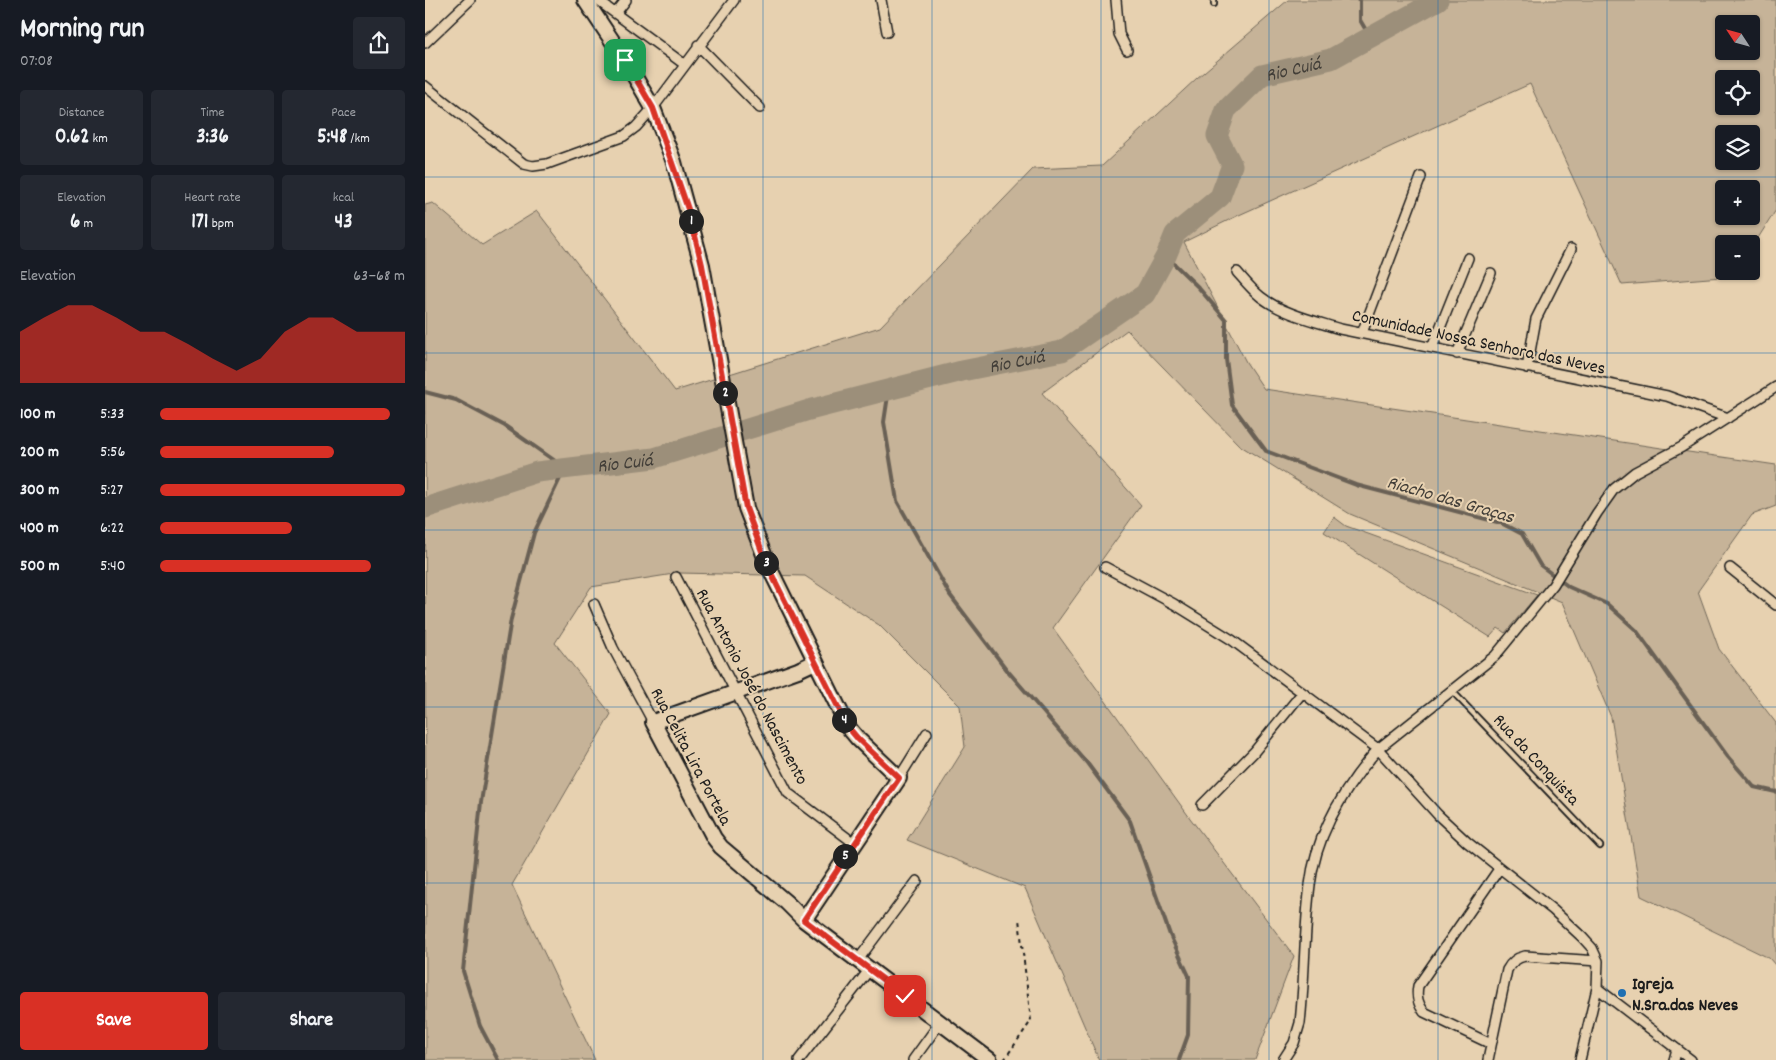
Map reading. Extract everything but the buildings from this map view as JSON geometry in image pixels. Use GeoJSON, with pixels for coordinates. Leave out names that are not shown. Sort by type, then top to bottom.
{"type":"FeatureCollection","features":[{"type":"Feature","properties":{"kind":"main road"},"geometry":{"type":"LineString","coordinates":[[585,0],[625,60],[653,108],[673,162],[692,223],[702,265],[739,475],[756,538],[848,727],[899,778],[807,915]]}},
{"type":"Feature","properties":{"kind":"main road"},"geometry":{"type":"LineString","coordinates":[[653,722],[799,670],[818,666]]}},
{"type":"Feature","properties":{"kind":"main road","name":"Rua Celita Lira Portela"},"geometry":{"type":"LineString","coordinates":[[653,722],[714,838],[721,847],[787,902],[807,915],[858,960],[939,1024],[990,1060]]}},
{"type":"Feature","properties":{"kind":"street"},"geometry":{"type":"LineString","coordinates":[[425,43],[470,0]]}},
{"type":"Feature","properties":{"kind":"street"},"geometry":{"type":"LineString","coordinates":[[597,0],[684,64]]}},
{"type":"Feature","properties":{"kind":"street"},"geometry":{"type":"LineString","coordinates":[[616,13],[626,0]]}},
{"type":"Feature","properties":{"kind":"street"},"geometry":{"type":"LineString","coordinates":[[425,86],[524,164],[533,166],[547,164],[624,136],[636,127],[653,108],[698,45],[734,0]]}},
{"type":"Feature","properties":{"kind":"street"},"geometry":{"type":"LineString","coordinates":[[881,0],[887,32]]}},
{"type":"Feature","properties":{"kind":"street"},"geometry":{"type":"LineString","coordinates":[[1116,0],[1119,34],[1127,50]]}},
{"type":"Feature","properties":{"kind":"street"},"geometry":{"type":"LineString","coordinates":[[698,45],[760,108]]}},
{"type":"Feature","properties":{"kind":"street"},"geometry":{"type":"LineString","coordinates":[[1362,333],[1421,178]]}},
{"type":"Feature","properties":{"kind":"street"},"geometry":{"type":"LineString","coordinates":[[1527,368],[1536,319],[1571,249]]}},
{"type":"Feature","properties":{"kind":"street"},"geometry":{"type":"LineString","coordinates":[[1432,348],[1468,258]]}},
{"type":"Feature","properties":{"kind":"street","name":"Comunidade Nossa Senhora das Neves"},"geometry":{"type":"LineString","coordinates":[[1237,272],[1260,297],[1274,305],[1312,320],[1457,354],[1667,396],[1727,418]]}},
{"type":"Feature","properties":{"kind":"street"},"geometry":{"type":"LineString","coordinates":[[1457,354],[1491,273]]}},
{"type":"Feature","properties":{"kind":"street"},"geometry":{"type":"LineString","coordinates":[[1283,1060],[1294,1043],[1300,1023],[1310,883],[1317,852],[1330,818],[1365,764],[1378,749],[1453,692],[1495,656],[1553,585],[1614,489],[1635,472],[1658,462],[1776,387]]}},
{"type":"Feature","properties":{"kind":"street"},"geometry":{"type":"LineString","coordinates":[[1105,567],[1174,604],[1232,640],[1378,749],[1438,815],[1499,869],[1553,910],[1592,948],[1598,961],[1597,988],[1580,1060]]}},
{"type":"Feature","properties":{"kind":"street"},"geometry":{"type":"LineString","coordinates":[[1730,568],[1776,605]]}},
{"type":"Feature","properties":{"kind":"street","name":"Rua Antonio José do Nascimento"},"geometry":{"type":"LineString","coordinates":[[676,577],[788,793],[854,843]]}},
{"type":"Feature","properties":{"kind":"street","name":"Rua Celita Lira Portela"},"geometry":{"type":"LineString","coordinates":[[594,604],[613,648],[653,722]]}},
{"type":"Feature","properties":{"kind":"street"},"geometry":{"type":"LineString","coordinates":[[1202,805],[1253,752],[1302,693]]}},
{"type":"Feature","properties":{"kind":"street"},"geometry":{"type":"LineString","coordinates":[[899,778],[927,733]]}},
{"type":"Feature","properties":{"kind":"street"},"geometry":{"type":"LineString","coordinates":[[1491,1044],[1424,1012],[1417,994],[1418,986],[1499,869]]}},
{"type":"Feature","properties":{"kind":"street"},"geometry":{"type":"LineString","coordinates":[[858,960],[917,881]]}},
{"type":"Feature","properties":{"kind":"street"},"geometry":{"type":"LineString","coordinates":[[1488,1060],[1507,970],[1516,959],[1525,956],[1598,961]]}},
{"type":"Feature","properties":{"kind":"street"},"geometry":{"type":"LineString","coordinates":[[799,1060],[870,969]]}},
{"type":"Feature","properties":{"kind":"street"},"geometry":{"type":"LineString","coordinates":[[1597,988],[1691,1060]]}},
{"type":"Feature","properties":{"kind":"street"},"geometry":{"type":"LineString","coordinates":[[913,1060],[939,1024]]}},
{"type":"Feature","properties":{"kind":"street"},"geometry":{"type":"LineString","coordinates":[[1674,1060],[1677,1048]]}},
{"type":"Feature","properties":{"kind":"lane","name":"Rua da Conquista"},"geometry":{"type":"LineString","coordinates":[[1453,692],[1601,846]]}},
{"type":"Feature","properties":{"kind":"path"},"geometry":{"type":"LineString","coordinates":[[1004,1060],[1031,1021],[1019,918]]}},
{"type":"Feature","properties":{"kind":"shaded area"},"geometry":{"type":"Polygon","coordinates":[[[1288,0],[1776,0],[1776,210],[1760,235],[1715,235],[1715,278],[1622,285],[1530,84],[1239,215],[1184,242],[1246,362],[1264,389],[1776,465],[1776,506],[1752,515],[1698,591],[1719,649],[1776,723],[1776,966],[1769,958],[1641,896],[1611,717],[1562,602],[1350,514],[1239,445],[1127,330],[1042,393],[1141,505],[1053,628],[1190,818],[1294,956],[1255,1060],[1099,1060],[1025,888],[907,840],[965,747],[960,706],[879,625],[805,576],[680,573],[591,587],[555,643],[611,714],[512,885],[595,1060],[426,1060],[425,205],[433,203],[482,245],[537,211],[675,391],[880,327],[1033,169],[1102,166],[1197,78],[1288,0]]]}},
{"type":"Feature","properties":{"kind":"shaded area"},"geometry":{"type":"Polygon","coordinates":[[[1334,517],[1346,526],[1537,595],[1505,633],[1498,628],[1490,637],[1324,532],[1334,517]]]}},
{"type":"Feature","properties":{"kind":"waterway"},"geometry":{"type":"LineString","coordinates":[[1360,0],[1360,20],[1370,37]]}},
{"type":"Feature","properties":{"kind":"waterway","name":"Rio Cuiá"},"geometry":{"type":"LineString","coordinates":[[425,508],[537,472],[654,458],[809,410],[962,371],[1062,351],[1145,294],[1166,256],[1175,234],[1220,197],[1232,165],[1217,136],[1226,110],[1262,75],[1331,59],[1438,0]]}},
{"type":"Feature","properties":{"kind":"waterway","name":"Riacho das Graças"},"geometry":{"type":"LineString","coordinates":[[1166,256],[1198,287],[1226,320],[1226,359],[1232,405],[1266,451],[1356,485],[1501,523],[1522,534],[1540,565],[1569,587],[1607,604],[1636,630],[1728,757],[1754,787],[1776,792]]}},
{"type":"Feature","properties":{"kind":"waterway"},"geometry":{"type":"LineString","coordinates":[[889,389],[884,422],[897,501],[950,595],[1007,670],[1087,763],[1130,821],[1170,935],[1189,976],[1188,1035],[1179,1060]]}},
{"type":"Feature","properties":{"kind":"waterway"},"geometry":{"type":"LineString","coordinates":[[425,392],[456,400],[505,426],[565,468],[534,533],[511,619],[481,802],[463,971],[480,1026],[498,1060]]}},
{"type":"Feature","properties":{"kind":"place","name":"Igreja N.Sra.das Neves"},"geometry":{"type":"Point","coordinates":[1622,993]}},
{"type":"Feature","properties":{"kind":"route"},"geometry":{"type":"LineString","coordinates":[[625,60],[653,108],[690,215],[702,265],[739,475],[746,508],[756,538],[767,565],[848,727],[899,778],[804,920],[905,996]]}}]}
